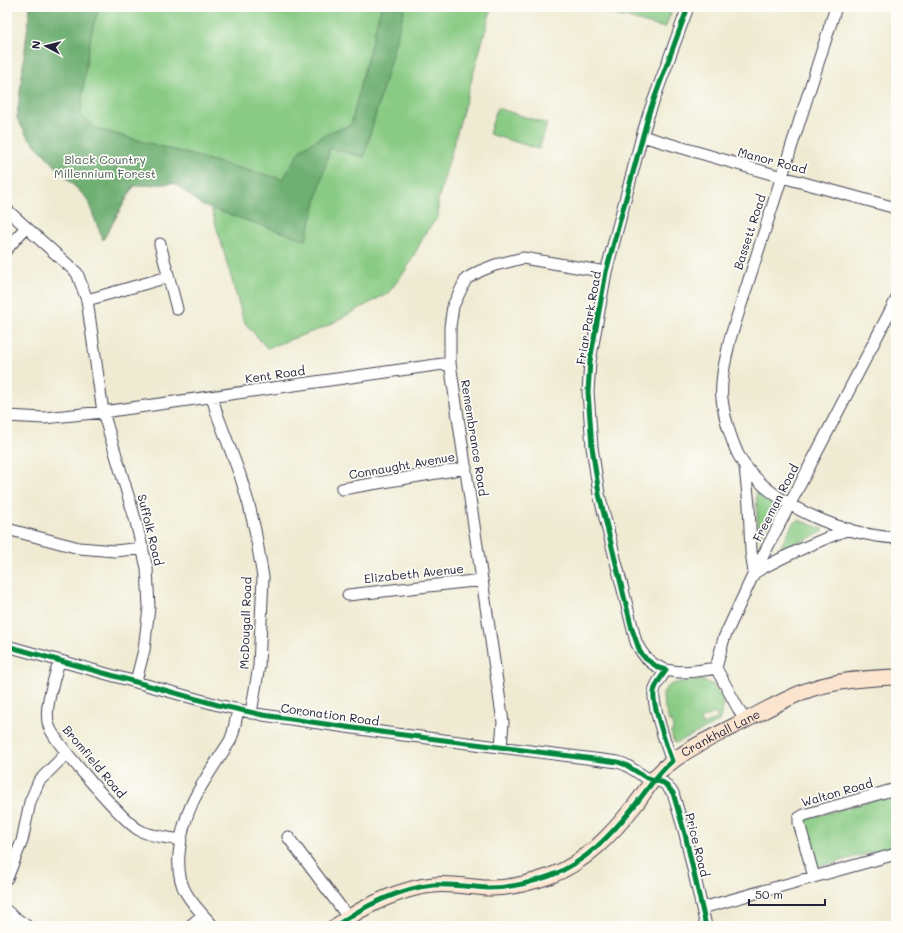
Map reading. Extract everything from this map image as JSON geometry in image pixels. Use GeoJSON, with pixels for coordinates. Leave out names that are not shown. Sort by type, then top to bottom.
{"type":"FeatureCollection","features":[{"type":"Feature","properties":{"kind":"street","name":"Friar Park Road"},"geometry":{"type":"LineString","coordinates":[[688,7],[642,136],[606,272],[590,361],[588,392],[594,463],[599,494],[636,642],[640,652],[646,659],[659,668],[666,670],[680,672],[716,668]]}},
{"type":"Feature","properties":{"kind":"street","name":"Bassett Road"},"geometry":{"type":"LineString","coordinates":[[836,7],[782,177],[752,265],[730,338],[723,375],[722,400],[732,438],[739,456],[745,467],[765,486],[799,511],[849,529],[896,538]]}},
{"type":"Feature","properties":{"kind":"street","name":"Manor Road"},"geometry":{"type":"LineString","coordinates":[[642,136],[782,177],[896,208]]}},
{"type":"Feature","properties":{"kind":"street"},"geometry":{"type":"LineString","coordinates":[[7,210],[77,273],[87,300],[103,412]]}},
{"type":"Feature","properties":{"kind":"street"},"geometry":{"type":"LineString","coordinates":[[7,249],[26,227]]}},
{"type":"Feature","properties":{"kind":"street"},"geometry":{"type":"LineString","coordinates":[[160,244],[177,308]]}},
{"type":"Feature","properties":{"kind":"street","name":"Remembrance Road"},"geometry":{"type":"LineString","coordinates":[[501,747],[503,722],[450,363],[450,327],[453,306],[466,279],[495,265],[523,258],[606,272]]}},
{"type":"Feature","properties":{"kind":"street"},"geometry":{"type":"LineString","coordinates":[[87,300],[168,277]]}},
{"type":"Feature","properties":{"kind":"street","name":"Freeman Road"},"geometry":{"type":"LineString","coordinates":[[716,668],[724,638],[754,573],[896,300]]}},
{"type":"Feature","properties":{"kind":"street","name":"Kent Road"},"geometry":{"type":"LineString","coordinates":[[7,416],[44,418],[103,412],[450,363]]}},
{"type":"Feature","properties":{"kind":"street","name":"McDougall Road"},"geometry":{"type":"LineString","coordinates":[[212,397],[240,475],[249,505],[255,530],[262,577],[259,666],[251,713]]}},
{"type":"Feature","properties":{"kind":"street","name":"Suffolk Road"},"geometry":{"type":"LineString","coordinates":[[103,412],[143,548],[147,568],[149,608],[144,650],[136,681]]}},
{"type":"Feature","properties":{"kind":"street","name":"Bassett Road"},"geometry":{"type":"LineString","coordinates":[[745,467],[754,573]]}},
{"type":"Feature","properties":{"kind":"street","name":"Connaught Avenue"},"geometry":{"type":"LineString","coordinates":[[342,489],[466,468]]}},
{"type":"Feature","properties":{"kind":"street"},"geometry":{"type":"LineString","coordinates":[[7,529],[79,548],[115,552],[143,548]]}},
{"type":"Feature","properties":{"kind":"street"},"geometry":{"type":"LineString","coordinates":[[754,573],[801,549],[849,529]]}},
{"type":"Feature","properties":{"kind":"street","name":"Elizabeth Avenue"},"geometry":{"type":"LineString","coordinates":[[348,595],[482,580]]}},
{"type":"Feature","properties":{"kind":"street","name":"Coronation Road"},"geometry":{"type":"LineString","coordinates":[[7,646],[251,713],[290,720],[618,762],[653,780]]}},
{"type":"Feature","properties":{"kind":"street","name":"Bromfield Road"},"geometry":{"type":"LineString","coordinates":[[59,660],[47,715],[48,726],[53,735],[67,753],[131,825],[146,833],[180,840]]}},
{"type":"Feature","properties":{"kind":"street"},"geometry":{"type":"LineString","coordinates":[[716,668],[745,721]]}},
{"type":"Feature","properties":{"kind":"street"},"geometry":{"type":"LineString","coordinates":[[666,670],[655,688],[654,693],[658,713],[672,761]]}},
{"type":"Feature","properties":{"kind":"street","name":"Crankhall Lane"},"geometry":{"type":"LineString","coordinates":[[342,922],[382,899],[422,887],[443,885],[489,888],[510,887],[550,876],[573,865],[592,852],[634,806],[661,770],[672,761],[705,742],[811,689],[833,683],[865,678],[896,677]]}},
{"type":"Feature","properties":{"kind":"street"},"geometry":{"type":"LineString","coordinates":[[213,926],[192,902],[182,886],[178,863],[180,840],[188,811],[196,794],[230,741],[238,710]]}},
{"type":"Feature","properties":{"kind":"street"},"geometry":{"type":"LineString","coordinates":[[7,878],[22,841],[30,802],[39,781],[67,753]]}},
{"type":"Feature","properties":{"kind":"street","name":"Price Road"},"geometry":{"type":"LineString","coordinates":[[653,780],[664,783],[673,793],[685,834],[706,926]]}},
{"type":"Feature","properties":{"kind":"street","name":"Walton Road"},"geometry":{"type":"LineString","coordinates":[[814,877],[799,824],[799,818],[804,815],[892,790],[896,791]]}},
{"type":"Feature","properties":{"kind":"street"},"geometry":{"type":"LineString","coordinates":[[288,837],[342,922]]}},
{"type":"Feature","properties":{"kind":"street"},"geometry":{"type":"LineString","coordinates":[[702,908],[896,854]]}},
{"type":"Feature","properties":{"kind":"street"},"geometry":{"type":"LineString","coordinates":[[7,911],[10,915],[27,926]]}},
{"type":"Feature","properties":{"kind":"street"},"geometry":{"type":"LineString","coordinates":[[190,926],[203,915]]}},
{"type":"Feature","properties":{"kind":"green space"},"geometry":{"type":"Polygon","coordinates":[[[30,7],[492,7],[438,200],[438,217],[426,232],[406,270],[388,293],[325,327],[267,348],[244,322],[211,208],[203,206],[174,183],[134,186],[103,240],[87,199],[27,136],[17,118],[30,7]]]}},
{"type":"Feature","properties":{"kind":"green space","name":"Black Country Millennium Forest"},"geometry":{"type":"Polygon","coordinates":[[[30,7],[99,7],[89,47],[81,116],[98,129],[283,179],[301,149],[332,131],[351,125],[381,7],[405,7],[364,157],[330,148],[306,240],[203,206],[174,183],[133,186],[103,240],[87,199],[27,136],[17,118],[30,7]]]}},
{"type":"Feature","properties":{"kind":"green space"},"geometry":{"type":"Polygon","coordinates":[[[585,7],[673,7],[665,28],[585,7]]]}},
{"type":"Feature","properties":{"kind":"green space"},"geometry":{"type":"Polygon","coordinates":[[[497,108],[547,124],[539,149],[489,134],[497,108]]]}},
{"type":"Feature","properties":{"kind":"green space"},"geometry":{"type":"Polygon","coordinates":[[[756,490],[772,500],[775,506],[760,537],[758,537],[756,490]]]}},
{"type":"Feature","properties":{"kind":"green space"},"geometry":{"type":"Polygon","coordinates":[[[798,520],[823,529],[823,532],[782,549],[780,548],[793,523],[798,520]]]}},
{"type":"Feature","properties":{"kind":"green space"},"geometry":{"type":"Polygon","coordinates":[[[701,680],[714,685],[724,704],[719,722],[676,743],[674,742],[671,732],[673,729],[672,721],[669,721],[664,705],[664,691],[667,687],[678,682],[701,680]],[[715,713],[700,719],[703,725],[718,718],[715,713]]]}},
{"type":"Feature","properties":{"kind":"green space"},"geometry":{"type":"Polygon","coordinates":[[[896,794],[896,846],[821,866],[816,866],[802,820],[896,794]]]}},
{"type":"Feature","properties":{"kind":"cycle path"},"geometry":{"type":"LineString","coordinates":[[336,926],[369,905],[408,890],[433,885],[488,888],[519,885],[550,876],[563,870],[575,864],[607,837],[672,761],[660,726],[654,698],[656,686],[666,670],[659,668],[646,659],[640,652],[632,629],[599,494],[592,447],[588,392],[590,361],[606,272],[649,113],[688,7]]}},
{"type":"Feature","properties":{"kind":"cycle path"},"geometry":{"type":"LineString","coordinates":[[7,646],[218,705],[263,715],[388,733],[618,762],[626,765],[645,777],[664,783],[673,793],[685,834],[706,926]]}}]}
